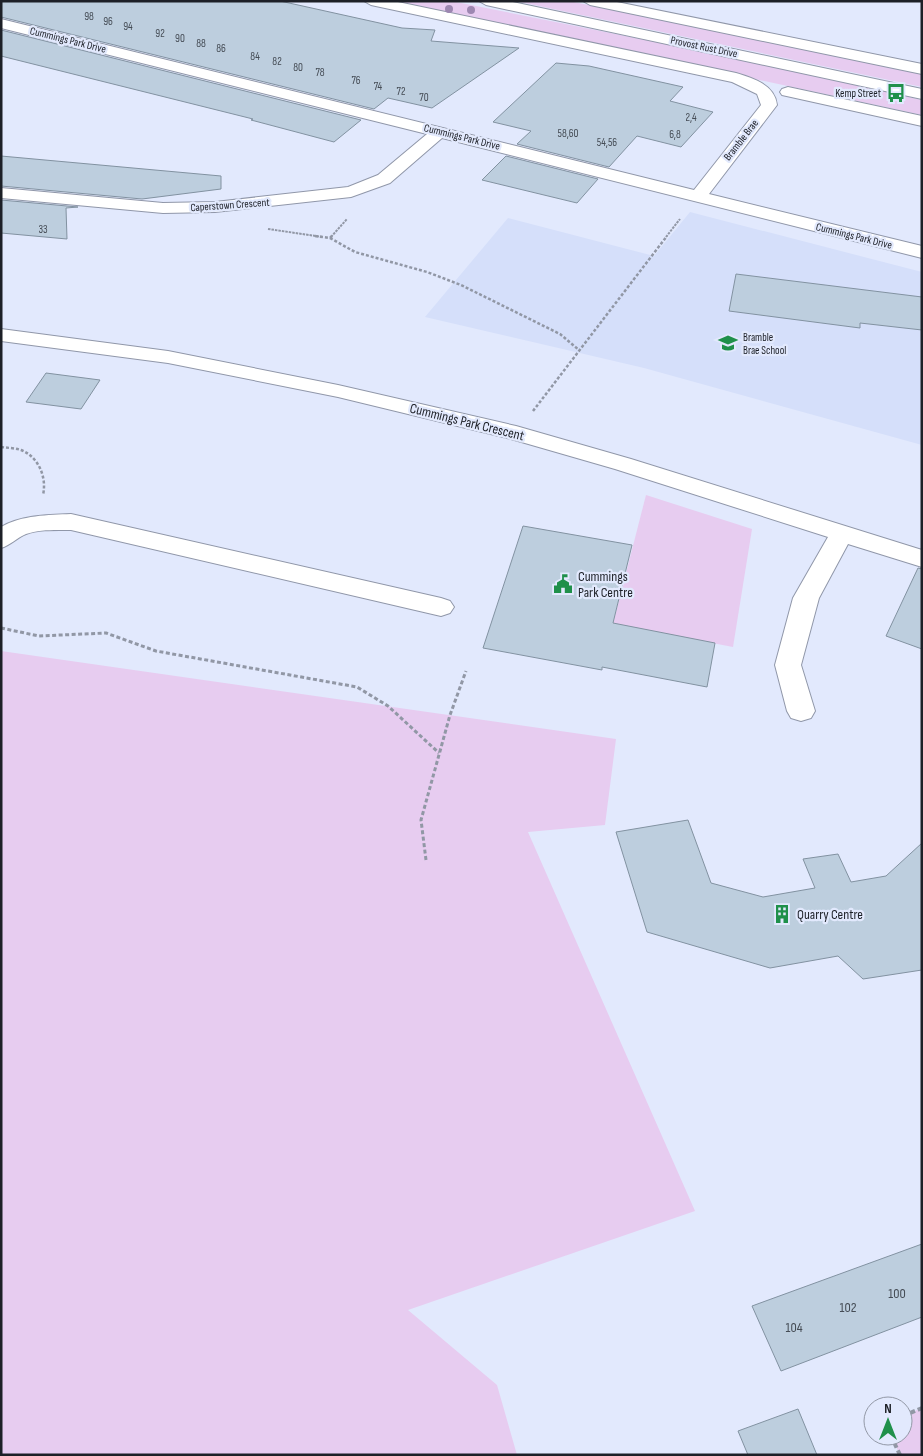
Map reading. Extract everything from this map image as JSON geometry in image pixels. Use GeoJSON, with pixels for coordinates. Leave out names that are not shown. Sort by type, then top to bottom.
{"type":"FeatureCollection","features":[{"type":"Feature","properties":{"kind":"street","name":"Provost Rust Drive"},"geometry":{"type":"LineString","coordinates":[[371,1],[736,78],[754,85]]}},
{"type":"Feature","properties":{"kind":"street","name":"Provost Rust Drive"},"geometry":{"type":"LineString","coordinates":[[486,1],[922,94]]}},
{"type":"Feature","properties":{"kind":"street","name":"Provost Rust Drive"},"geometry":{"type":"LineString","coordinates":[[590,1],[922,69]]}},
{"type":"Feature","properties":{"kind":"street","name":"Cummings Park Drive"},"geometry":{"type":"LineString","coordinates":[[1,23],[922,252]]}},
{"type":"Feature","properties":{"kind":"street","name":"Bramble Brae"},"geometry":{"type":"LineString","coordinates":[[698,196],[769,105],[769,98],[766,92],[754,85]]}},
{"type":"Feature","properties":{"kind":"street"},"geometry":{"type":"LineString","coordinates":[[788,92],[922,121]]}},
{"type":"Feature","properties":{"kind":"street"},"geometry":{"type":"LineString","coordinates":[[822,118],[833,102]]}},
{"type":"Feature","properties":{"kind":"street","name":"Caperstown Crescent"},"geometry":{"type":"LineString","coordinates":[[1,193],[172,208],[215,207],[351,192],[384,179],[439,132]]}},
{"type":"Feature","properties":{"kind":"street","name":"Cummings Park Crescent"},"geometry":{"type":"LineString","coordinates":[[1,334],[168,357],[338,391],[516,433],[623,464],[922,559]]}},
{"type":"Feature","properties":{"kind":"street"},"geometry":{"type":"LineString","coordinates":[[1,540],[5,536],[32,524],[71,522],[441,607]]}},
{"type":"Feature","properties":{"kind":"street"},"geometry":{"type":"LineString","coordinates":[[801,711],[788,665],[806,598],[842,533]]}},
{"type":"Feature","properties":{"kind":"path"},"geometry":{"type":"LineString","coordinates":[[552,386],[698,196]]}},
{"type":"Feature","properties":{"kind":"path"},"geometry":{"type":"LineString","coordinates":[[330,238],[355,252],[427,272],[461,285],[560,334],[579,350]]}},
{"type":"Feature","properties":{"kind":"path"},"geometry":{"type":"LineString","coordinates":[[1,447],[22,450],[40,466],[46,488],[32,524]]}},
{"type":"Feature","properties":{"kind":"path"},"geometry":{"type":"LineString","coordinates":[[1,628],[39,636],[106,633],[156,651],[357,688],[388,706],[439,753]]}},
{"type":"Feature","properties":{"kind":"path"},"geometry":{"type":"LineString","coordinates":[[426,860],[421,820],[439,753],[466,671]]}},
{"type":"Feature","properties":{"kind":"shaded area"},"geometry":{"type":"Polygon","coordinates":[[[392,1],[451,1],[706,52],[922,100],[922,115],[392,1]]]}},
{"type":"Feature","properties":{"kind":"shaded area"},"geometry":{"type":"Polygon","coordinates":[[[515,1],[569,1],[922,74],[922,87],[515,1]]]}},
{"type":"Feature","properties":{"kind":"shaded area","name":"Bramble Brae School"},"geometry":{"type":"Polygon","coordinates":[[[690,212],[922,272],[922,445],[644,368],[425,317],[508,218],[654,256],[690,212]]]}},
{"type":"Feature","properties":{"kind":"shaded area"},"geometry":{"type":"Polygon","coordinates":[[[646,495],[752,529],[733,647],[613,624],[646,495]]]}},
{"type":"Feature","properties":{"kind":"shaded area"},"geometry":{"type":"Polygon","coordinates":[[[1,651],[616,739],[605,825],[528,832],[695,1211],[408,1310],[497,1385],[517,1455],[1,1455],[1,651]]]}},
{"type":"Feature","properties":{"kind":"shaded area"},"geometry":{"type":"Polygon","coordinates":[[[922,1408],[922,1455],[900,1455],[896,1446],[913,1446],[913,1412],[922,1408]]]}},
{"type":"Feature","properties":{"kind":"building"},"geometry":{"type":"Polygon","coordinates":[[[1,1],[280,1],[402,28],[435,30],[431,41],[519,48],[432,108],[388,98],[374,109],[1,17],[1,1]]]}},
{"type":"Feature","properties":{"kind":"building"},"geometry":{"type":"Polygon","coordinates":[[[1,30],[361,120],[334,142],[251,120],[253,119],[1,56],[1,30]]]}},
{"type":"Feature","properties":{"kind":"building"},"geometry":{"type":"Polygon","coordinates":[[[556,63],[589,66],[683,87],[670,101],[713,112],[681,147],[637,136],[609,167],[517,144],[531,131],[493,122],[556,63]]]}},
{"type":"Feature","properties":{"kind":"building"},"geometry":{"type":"Polygon","coordinates":[[[1,156],[221,176],[221,189],[142,199],[1,186],[1,156]]]}},
{"type":"Feature","properties":{"kind":"building"},"geometry":{"type":"Polygon","coordinates":[[[506,156],[598,179],[577,203],[482,180],[506,156]]]}},
{"type":"Feature","properties":{"kind":"building"},"geometry":{"type":"Polygon","coordinates":[[[1,200],[78,207],[66,208],[67,239],[1,233],[1,200]]]}},
{"type":"Feature","properties":{"kind":"building"},"geometry":{"type":"Polygon","coordinates":[[[736,274],[922,297],[922,330],[860,323],[860,328],[729,311],[736,274]]]}},
{"type":"Feature","properties":{"kind":"building"},"geometry":{"type":"Polygon","coordinates":[[[46,373],[100,380],[81,409],[26,402],[46,373]]]}},
{"type":"Feature","properties":{"kind":"building","name":"Cummings Park Centre"},"geometry":{"type":"Polygon","coordinates":[[[523,526],[632,545],[613,623],[715,643],[707,687],[602,667],[602,670],[483,648],[523,526]]]}},
{"type":"Feature","properties":{"kind":"building"},"geometry":{"type":"Polygon","coordinates":[[[918,568],[922,569],[922,649],[886,636],[918,568]]]}},
{"type":"Feature","properties":{"kind":"building","name":"Quarry Centre"},"geometry":{"type":"Polygon","coordinates":[[[688,820],[711,883],[763,897],[815,888],[803,859],[838,854],[851,882],[886,876],[922,843],[922,970],[863,979],[838,956],[770,968],[647,932],[616,832],[688,820]]]}},
{"type":"Feature","properties":{"kind":"building"},"geometry":{"type":"Polygon","coordinates":[[[922,1244],[922,1317],[781,1371],[752,1306],[922,1244]]]}},
{"type":"Feature","properties":{"kind":"building"},"geometry":{"type":"Polygon","coordinates":[[[798,1409],[817,1455],[748,1455],[738,1431],[798,1409]]]}},
{"type":"Feature","properties":{"kind":"place","name":"Kemp Street"},"geometry":{"type":"Point","coordinates":[896,93]}},
{"type":"Feature","properties":{"kind":"place","name":"Bramble Brae School"},"geometry":{"type":"Point","coordinates":[728,343]}},
{"type":"Feature","properties":{"kind":"place","name":"Cummings Park Centre"},"geometry":{"type":"Point","coordinates":[563,584]}},
{"type":"Feature","properties":{"kind":"place","name":"Quarry Centre"},"geometry":{"type":"Point","coordinates":[782,914]}}]}
